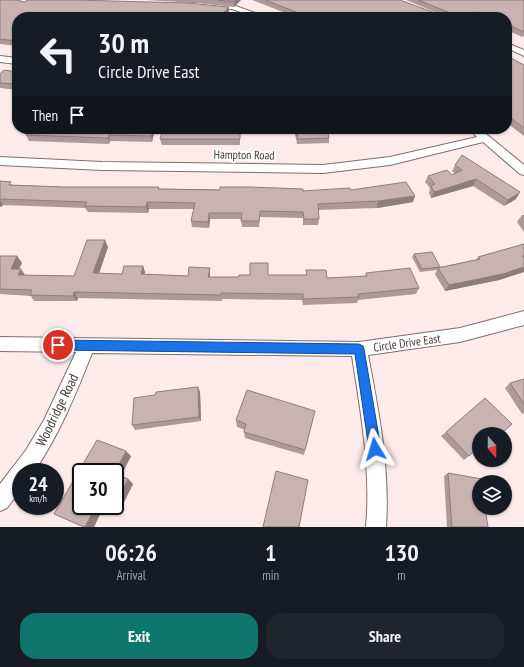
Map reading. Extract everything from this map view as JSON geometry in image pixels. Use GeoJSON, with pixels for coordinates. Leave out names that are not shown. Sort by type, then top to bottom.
{"type":"FeatureCollection","features":[{"type":"Feature","properties":{"kind":"street"},"geometry":{"type":"LineString","coordinates":[[170,4],[228,6],[250,12]]}},
{"type":"Feature","properties":{"kind":"street"},"geometry":{"type":"LineString","coordinates":[[512,47],[524,53]]}},
{"type":"Feature","properties":{"kind":"street"},"geometry":{"type":"LineString","coordinates":[[0,59],[12,60]]}},
{"type":"Feature","properties":{"kind":"street"},"geometry":{"type":"LineString","coordinates":[[480,134],[524,171]]}},
{"type":"Feature","properties":{"kind":"street","name":"Hampton Road"},"geometry":{"type":"LineString","coordinates":[[0,161],[102,166],[323,169],[390,161],[485,138]]}},
{"type":"Feature","properties":{"kind":"street","name":"Circle Drive East"},"geometry":{"type":"LineString","coordinates":[[0,344],[359,349],[460,335],[524,318]]}},
{"type":"Feature","properties":{"kind":"street","name":"Woodridge Road"},"geometry":{"type":"LineString","coordinates":[[28,463],[36,452],[64,402],[87,346]]}},
{"type":"Feature","properties":{"kind":"street"},"geometry":{"type":"LineString","coordinates":[[359,349],[374,436],[377,469],[376,527]]}},
{"type":"Feature","properties":{"kind":"street","name":"Woodridge Road"},"geometry":{"type":"LineString","coordinates":[[0,501],[12,484]]}},
{"type":"Feature","properties":{"kind":"building"},"geometry":{"type":"Polygon","coordinates":[[[0,0],[17,0],[24,2],[28,0],[75,0],[187,3],[229,7],[224,12],[12,12],[12,40],[0,39],[0,0]]]}},
{"type":"Feature","properties":{"kind":"building"},"geometry":{"type":"Polygon","coordinates":[[[218,0],[236,0],[234,2],[218,0]]]}},
{"type":"Feature","properties":{"kind":"building"},"geometry":{"type":"Polygon","coordinates":[[[265,0],[400,0],[432,12],[296,12],[265,0]]]}},
{"type":"Feature","properties":{"kind":"building"},"geometry":{"type":"Polygon","coordinates":[[[418,0],[524,0],[524,32],[512,26],[512,12],[448,12],[418,0]]]}},
{"type":"Feature","properties":{"kind":"building"},"geometry":{"type":"Polygon","coordinates":[[[512,59],[524,65],[524,128],[512,119],[512,59]]]}},
{"type":"Feature","properties":{"kind":"building"},"geometry":{"type":"Polygon","coordinates":[[[4,70],[12,71],[12,84],[0,83],[0,74],[4,70]]]}},
{"type":"Feature","properties":{"kind":"building"},"geometry":{"type":"Polygon","coordinates":[[[151,134],[151,136],[109,135],[108,138],[26,135],[151,134]]]}},
{"type":"Feature","properties":{"kind":"building"},"geometry":{"type":"Polygon","coordinates":[[[162,134],[240,134],[240,139],[160,139],[162,134]]]}},
{"type":"Feature","properties":{"kind":"building"},"geometry":{"type":"Polygon","coordinates":[[[297,134],[328,134],[329,138],[298,139],[297,134]]]}},
{"type":"Feature","properties":{"kind":"building"},"geometry":{"type":"Polygon","coordinates":[[[462,155],[520,192],[508,200],[476,179],[434,192],[431,186],[435,184],[428,176],[447,170],[452,175],[462,170],[455,165],[462,155]]]}},
{"type":"Feature","properties":{"kind":"building"},"geometry":{"type":"Polygon","coordinates":[[[0,181],[11,182],[9,185],[64,187],[159,187],[158,189],[220,190],[220,187],[249,187],[303,189],[303,191],[350,188],[351,190],[406,182],[415,196],[378,201],[318,204],[319,219],[304,219],[303,212],[260,211],[259,221],[241,221],[242,213],[209,213],[208,222],[191,221],[195,203],[147,202],[146,207],[85,206],[87,202],[0,199],[0,181]]]}},
{"type":"Feature","properties":{"kind":"building"},"geometry":{"type":"Polygon","coordinates":[[[87,240],[105,240],[93,273],[122,274],[124,266],[143,266],[141,274],[188,276],[189,267],[210,268],[208,277],[239,277],[239,275],[250,275],[250,263],[268,263],[268,275],[307,275],[306,270],[326,270],[327,278],[367,276],[366,273],[410,268],[419,288],[358,294],[359,297],[303,299],[303,294],[221,293],[221,295],[74,292],[73,296],[30,295],[32,290],[0,289],[0,256],[17,256],[11,269],[21,269],[18,275],[74,276],[87,240]]]}},
{"type":"Feature","properties":{"kind":"building"},"geometry":{"type":"Polygon","coordinates":[[[524,244],[524,256],[522,256],[524,258],[524,267],[503,274],[449,285],[438,268],[480,259],[478,257],[524,244]]]}},
{"type":"Feature","properties":{"kind":"building"},"geometry":{"type":"Polygon","coordinates":[[[432,252],[440,267],[422,269],[414,254],[432,252]]]}},
{"type":"Feature","properties":{"kind":"building"},"geometry":{"type":"Polygon","coordinates":[[[524,379],[524,404],[510,383],[524,379]]]}},
{"type":"Feature","properties":{"kind":"building"},"geometry":{"type":"Polygon","coordinates":[[[198,387],[199,417],[132,425],[134,398],[155,395],[156,392],[198,387]]]}},
{"type":"Feature","properties":{"kind":"building"},"geometry":{"type":"Polygon","coordinates":[[[247,390],[315,411],[305,450],[244,432],[246,424],[236,420],[247,390]]]}},
{"type":"Feature","properties":{"kind":"building"},"geometry":{"type":"Polygon","coordinates":[[[485,398],[512,424],[509,427],[472,427],[472,453],[469,456],[446,432],[485,398]]]}},
{"type":"Feature","properties":{"kind":"building"},"geometry":{"type":"Polygon","coordinates":[[[97,440],[126,451],[120,463],[84,463],[97,440]]]}},
{"type":"Feature","properties":{"kind":"building"},"geometry":{"type":"Polygon","coordinates":[[[276,471],[308,480],[299,527],[263,527],[276,471]]]}},
{"type":"Feature","properties":{"kind":"building"},"geometry":{"type":"Polygon","coordinates":[[[448,473],[472,477],[472,515],[486,515],[488,527],[452,527],[448,473]]]}},
{"type":"Feature","properties":{"kind":"building"},"geometry":{"type":"Polygon","coordinates":[[[124,477],[128,479],[124,487],[124,477]]]}},
{"type":"Feature","properties":{"kind":"building"},"geometry":{"type":"Polygon","coordinates":[[[72,483],[72,515],[91,515],[85,527],[56,515],[64,515],[64,497],[72,483]]]}},
{"type":"Feature","properties":{"kind":"route"},"geometry":{"type":"LineString","coordinates":[[58,345],[359,349],[375,449]]}}]}
